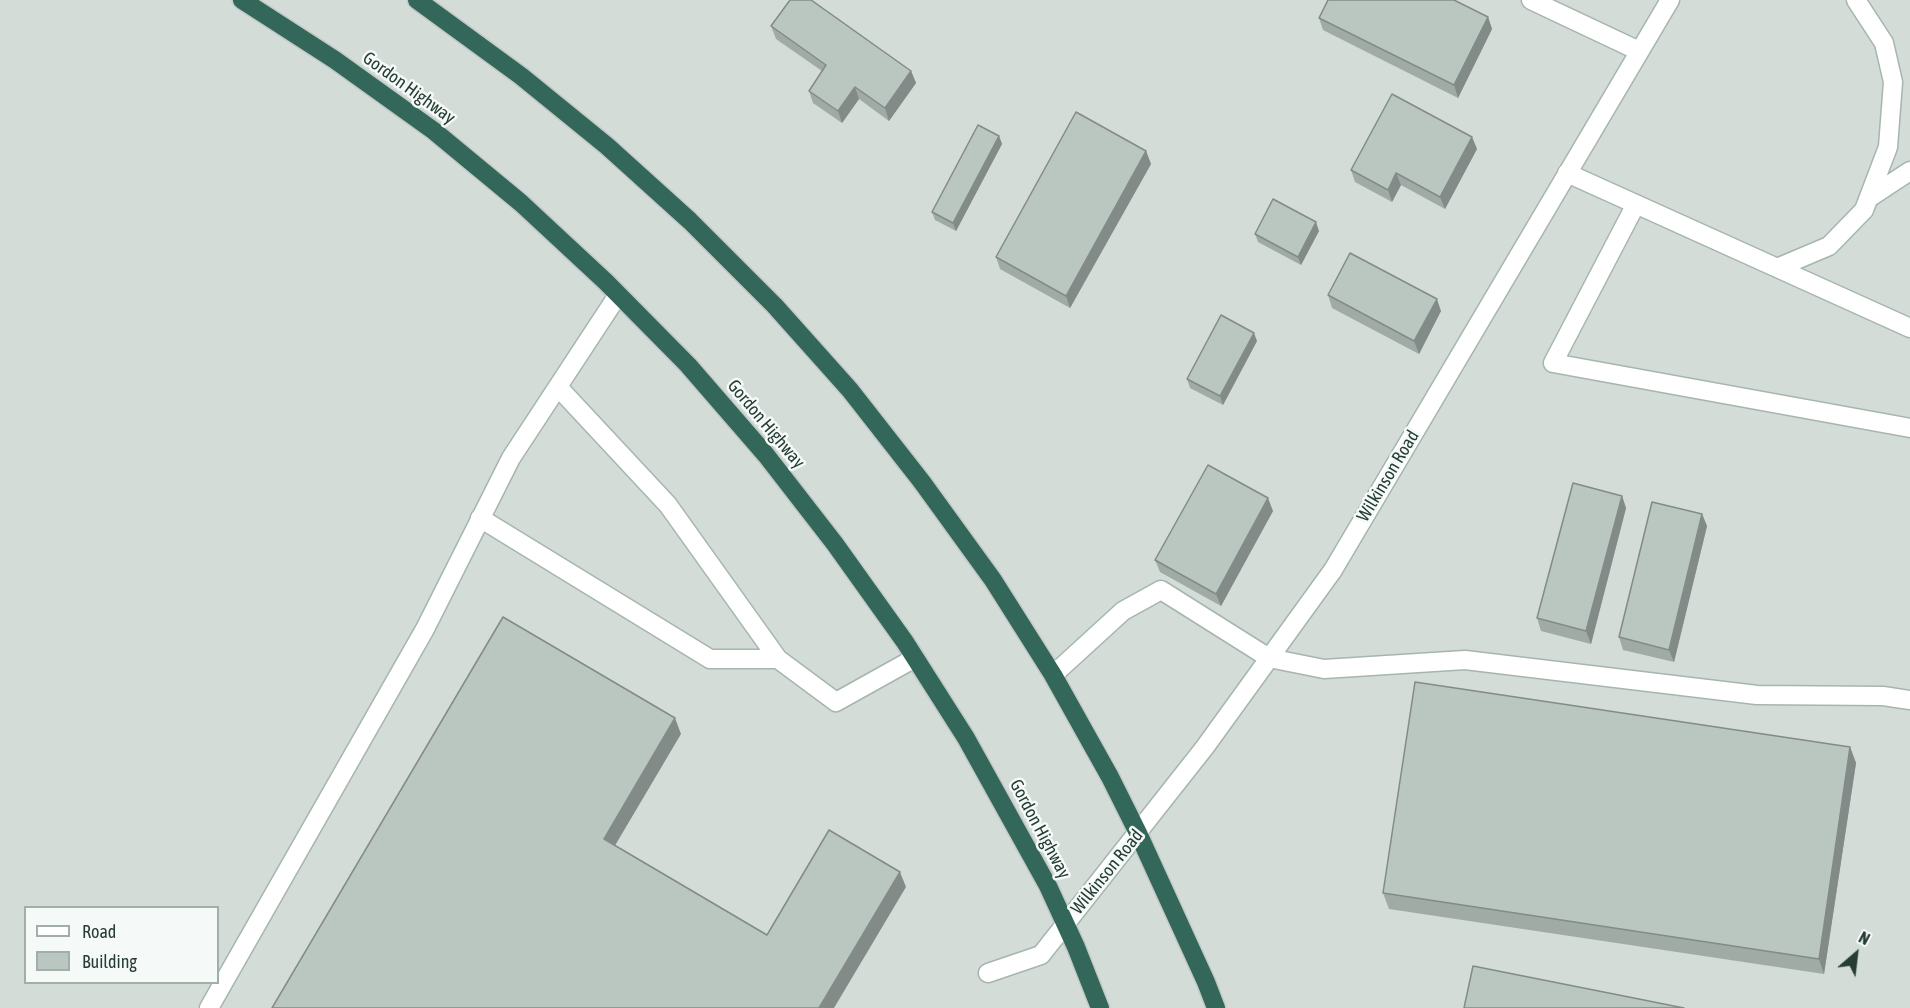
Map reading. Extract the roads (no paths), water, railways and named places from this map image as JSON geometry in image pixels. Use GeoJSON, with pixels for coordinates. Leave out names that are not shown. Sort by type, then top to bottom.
{"type":"FeatureCollection","features":[{"type":"Feature","properties":{"kind":"highway","name":"Gordon Highway"},"geometry":{"type":"LineString","coordinates":[[242,0],[335,60],[434,130],[521,203],[688,365],[766,455],[835,544],[915,658],[966,738],[1024,840],[1065,924],[1100,1008]]}},
{"type":"Feature","properties":{"kind":"highway"},"geometry":{"type":"LineString","coordinates":[[417,0],[521,76],[607,146],[690,221],[775,306],[850,390],[922,482],[993,580],[1053,675],[1110,777],[1138,833],[1202,972],[1216,1008]]}},
{"type":"Feature","properties":{"kind":"street"},"geometry":{"type":"LineString","coordinates":[[1531,0],[1639,51]]}},
{"type":"Feature","properties":{"kind":"street","name":"Wilkinson Road"},"geometry":{"type":"LineString","coordinates":[[988,973],[1041,955],[1205,747],[1333,570],[1670,0]]}},
{"type":"Feature","properties":{"kind":"street"},"geometry":{"type":"LineString","coordinates":[[1777,268],[1829,246],[1864,210],[1888,147],[1893,82],[1884,43],[1856,0]]}},
{"type":"Feature","properties":{"kind":"street"},"geometry":{"type":"LineString","coordinates":[[1869,198],[1910,171]]}},
{"type":"Feature","properties":{"kind":"street"},"geometry":{"type":"LineString","coordinates":[[1567,173],[1910,328]]}},
{"type":"Feature","properties":{"kind":"street"},"geometry":{"type":"LineString","coordinates":[[1636,204],[1553,363],[1910,428]]}},
{"type":"Feature","properties":{"kind":"street"},"geometry":{"type":"LineString","coordinates":[[209,1008],[424,629],[511,458],[618,295]]}},
{"type":"Feature","properties":{"kind":"street"},"geometry":{"type":"LineString","coordinates":[[558,387],[668,505],[778,659],[836,702],[915,658]]}},
{"type":"Feature","properties":{"kind":"street"},"geometry":{"type":"LineString","coordinates":[[480,518],[710,658],[778,659]]}},
{"type":"Feature","properties":{"kind":"street"},"geometry":{"type":"LineString","coordinates":[[1053,675],[1123,611],[1161,590],[1269,658],[1324,669],[1466,660],[1757,695],[1883,696],[1910,700]]}}]}
